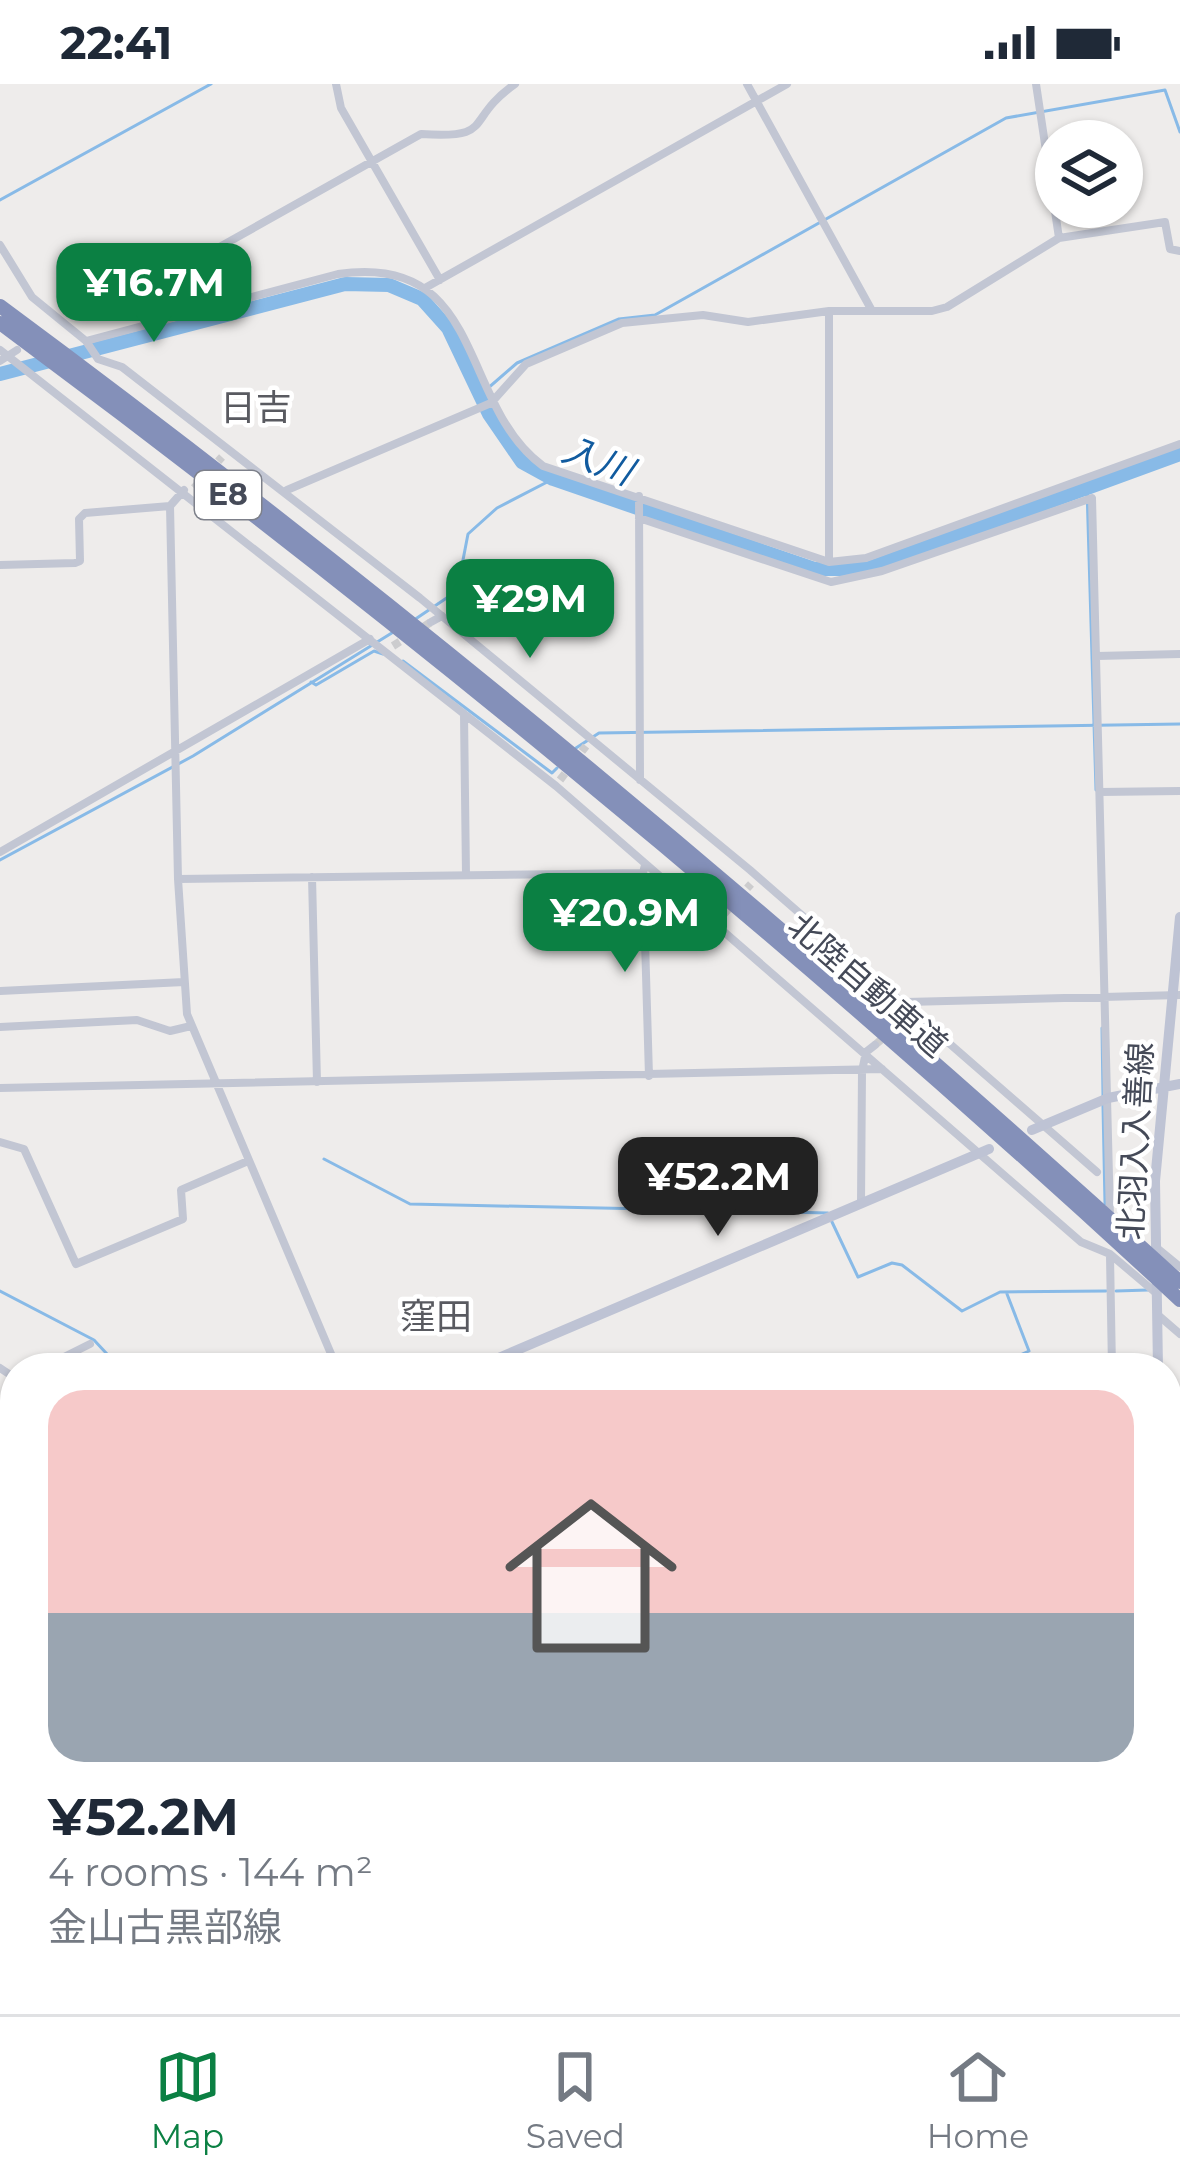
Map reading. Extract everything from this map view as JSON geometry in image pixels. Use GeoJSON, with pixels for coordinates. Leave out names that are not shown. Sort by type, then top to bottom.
{"type":"FeatureCollection","features":[{"type":"Feature","properties":{"kind":"highway","name":"北陸自動車道"},"geometry":{"type":"LineString","coordinates":[[0,306],[56,341],[79,368],[395,618],[418,628],[743,913],[1180,1282]]}},
{"type":"Feature","properties":{"kind":"highway","name":"北陸自動車道"},"geometry":{"type":"LineString","coordinates":[[0,323],[34,348],[79,368]]}},
{"type":"Feature","properties":{"kind":"highway","name":"北陸自動車道"},"geometry":{"type":"LineString","coordinates":[[1089,1208],[1180,1300]]}},
{"type":"Feature","properties":{"kind":"main road","name":"北羽入入善線"},"geometry":{"type":"LineString","coordinates":[[1158,1353],[1162,1084],[1176,995],[1180,922]]}},
{"type":"Feature","properties":{"kind":"main road"},"geometry":{"type":"LineString","coordinates":[[1032,1130],[1108,1098],[1180,1084]]}},
{"type":"Feature","properties":{"kind":"main road"},"geometry":{"type":"LineString","coordinates":[[510,1353],[984,1150]]}},
{"type":"Feature","properties":{"kind":"street"},"geometry":{"type":"LineString","coordinates":[[336,84],[341,108],[440,280]]}},
{"type":"Feature","properties":{"kind":"street"},"geometry":{"type":"LineString","coordinates":[[242,298],[216,249],[421,134],[454,140],[466,135],[515,84]]}},
{"type":"Feature","properties":{"kind":"street"},"geometry":{"type":"LineString","coordinates":[[746,84],[871,309]]}},
{"type":"Feature","properties":{"kind":"street"},"geometry":{"type":"LineString","coordinates":[[425,288],[787,84]]}},
{"type":"Feature","properties":{"kind":"street"},"geometry":{"type":"LineString","coordinates":[[1036,84],[1059,238]]}},
{"type":"Feature","properties":{"kind":"street"},"geometry":{"type":"LineString","coordinates":[[285,490],[473,412],[526,364],[622,323],[703,315],[748,322],[829,310],[947,308],[1059,238],[1165,222],[1170,249],[1180,250]]}},
{"type":"Feature","properties":{"kind":"street"},"geometry":{"type":"LineString","coordinates":[[0,245],[32,297],[86,341]]}},
{"type":"Feature","properties":{"kind":"street"},"geometry":{"type":"LineString","coordinates":[[86,341],[369,269],[398,274],[425,288],[462,328],[511,436],[543,466],[829,562],[866,558],[1180,444]]}},
{"type":"Feature","properties":{"kind":"street"},"geometry":{"type":"LineString","coordinates":[[829,310],[829,562]]}},
{"type":"Feature","properties":{"kind":"street"},"geometry":{"type":"LineString","coordinates":[[56,341],[78,333]]}},
{"type":"Feature","properties":{"kind":"street"},"geometry":{"type":"LineString","coordinates":[[79,368],[86,341]]}},
{"type":"Feature","properties":{"kind":"street"},"geometry":{"type":"LineString","coordinates":[[8,356],[189,491],[370,639],[389,649],[558,783],[644,868],[720,919],[883,1069],[984,1150],[1081,1242],[1110,1254],[1157,1294]]}},
{"type":"Feature","properties":{"kind":"street"},"geometry":{"type":"LineString","coordinates":[[41,380],[79,368],[122,367],[442,616],[1097,1172]]}},
{"type":"Feature","properties":{"kind":"street"},"geometry":{"type":"LineString","coordinates":[[0,565],[75,563],[80,561],[79,519],[85,514],[170,506],[189,491]]}},
{"type":"Feature","properties":{"kind":"street"},"geometry":{"type":"LineString","coordinates":[[639,496],[640,780]]}},
{"type":"Feature","properties":{"kind":"street"},"geometry":{"type":"LineString","coordinates":[[639,518],[831,582],[882,572],[1092,498],[1112,1353]]}},
{"type":"Feature","properties":{"kind":"street"},"geometry":{"type":"LineString","coordinates":[[170,506],[178,879],[191,1027],[331,1353]]}},
{"type":"Feature","properties":{"kind":"street"},"geometry":{"type":"LineString","coordinates":[[418,628],[442,616]]}},
{"type":"Feature","properties":{"kind":"street"},"geometry":{"type":"LineString","coordinates":[[0,852],[175,756],[370,639]]}},
{"type":"Feature","properties":{"kind":"street"},"geometry":{"type":"LineString","coordinates":[[1097,656],[1180,654]]}},
{"type":"Feature","properties":{"kind":"street"},"geometry":{"type":"LineString","coordinates":[[464,713],[466,874]]}},
{"type":"Feature","properties":{"kind":"street"},"geometry":{"type":"LineString","coordinates":[[1100,792],[1180,790]]}},
{"type":"Feature","properties":{"kind":"street"},"geometry":{"type":"LineString","coordinates":[[178,879],[644,868]]}},
{"type":"Feature","properties":{"kind":"street"},"geometry":{"type":"LineString","coordinates":[[644,868],[650,1076]]}},
{"type":"Feature","properties":{"kind":"street"},"geometry":{"type":"LineString","coordinates":[[312,877],[317,1082]]}},
{"type":"Feature","properties":{"kind":"street"},"geometry":{"type":"LineString","coordinates":[[0,992],[184,982]]}},
{"type":"Feature","properties":{"kind":"street"},"geometry":{"type":"LineString","coordinates":[[909,1009],[1176,995]]}},
{"type":"Feature","properties":{"kind":"street"},"geometry":{"type":"LineString","coordinates":[[0,1027],[137,1020],[170,1031],[191,1027]]}},
{"type":"Feature","properties":{"kind":"street"},"geometry":{"type":"LineString","coordinates":[[861,1203],[862,1071],[866,1052],[875,1045]]}},
{"type":"Feature","properties":{"kind":"street"},"geometry":{"type":"LineString","coordinates":[[0,1088],[883,1069]]}},
{"type":"Feature","properties":{"kind":"street"},"geometry":{"type":"LineString","coordinates":[[0,1142],[24,1150],[76,1264],[184,1219],[182,1190],[248,1161]]}},
{"type":"Feature","properties":{"kind":"street"},"geometry":{"type":"LineString","coordinates":[[1156,1247],[1180,1267]]}},
{"type":"Feature","properties":{"kind":"street"},"geometry":{"type":"LineString","coordinates":[[1157,1314],[1180,1334]]}},
{"type":"Feature","properties":{"kind":"street"},"geometry":{"type":"LineString","coordinates":[[72,1353],[90,1344]]}},
{"type":"Feature","properties":{"kind":"waterway"},"geometry":{"type":"LineString","coordinates":[[0,200],[211,84]]}},
{"type":"Feature","properties":{"kind":"waterway"},"geometry":{"type":"LineString","coordinates":[[479,396],[517,363],[619,319],[655,315],[1006,118],[1165,90],[1180,132]]}},
{"type":"Feature","properties":{"kind":"waterway","name":"入川"},"geometry":{"type":"LineString","coordinates":[[0,374],[345,284],[389,285],[422,299],[448,328],[489,414],[522,462],[553,479],[815,569],[866,569],[1180,454]]}},
{"type":"Feature","properties":{"kind":"waterway"},"geometry":{"type":"LineString","coordinates":[[414,620],[457,591],[468,534],[497,508],[553,479]]}},
{"type":"Feature","properties":{"kind":"waterway"},"geometry":{"type":"LineString","coordinates":[[1087,489],[1096,790]]}},
{"type":"Feature","properties":{"kind":"waterway"},"geometry":{"type":"LineString","coordinates":[[0,860],[193,756],[395,631]]}},
{"type":"Feature","properties":{"kind":"waterway"},"geometry":{"type":"LineString","coordinates":[[311,682],[316,685],[374,651],[383,654]]}},
{"type":"Feature","properties":{"kind":"waterway"},"geometry":{"type":"LineString","coordinates":[[403,661],[552,773],[557,768]]}},
{"type":"Feature","properties":{"kind":"waterway"},"geometry":{"type":"LineString","coordinates":[[576,748],[599,733],[1180,724]]}},
{"type":"Feature","properties":{"kind":"waterway"},"geometry":{"type":"LineString","coordinates":[[1102,1028],[1103,1096]]}},
{"type":"Feature","properties":{"kind":"waterway"},"geometry":{"type":"LineString","coordinates":[[1103,1106],[1105,1204]]}},
{"type":"Feature","properties":{"kind":"waterway"},"geometry":{"type":"LineString","coordinates":[[324,1159],[410,1204],[828,1213]]}},
{"type":"Feature","properties":{"kind":"waterway"},"geometry":{"type":"LineString","coordinates":[[832,1222],[858,1277],[892,1263],[902,1265],[962,1311],[1000,1292],[1106,1291]]}},
{"type":"Feature","properties":{"kind":"waterway"},"geometry":{"type":"LineString","coordinates":[[1116,1291],[1148,1290]]}},
{"type":"Feature","properties":{"kind":"waterway"},"geometry":{"type":"LineString","coordinates":[[0,1291],[94,1340],[106,1353]]}},
{"type":"Feature","properties":{"kind":"waterway"},"geometry":{"type":"LineString","coordinates":[[1007,1294],[1029,1351],[1025,1353]]}},
{"type":"Feature","properties":{"kind":"tunnel"},"geometry":{"type":"LineString","coordinates":[[194,488],[222,457]]}},
{"type":"Feature","properties":{"kind":"tunnel"},"geometry":{"type":"LineString","coordinates":[[393,646],[431,622]]}},
{"type":"Feature","properties":{"kind":"tunnel"},"geometry":{"type":"LineString","coordinates":[[560,780],[586,746]]}},
{"type":"Feature","properties":{"kind":"tunnel"},"geometry":{"type":"LineString","coordinates":[[723,915],[751,884]]}},
{"type":"Feature","properties":{"kind":"tunnel"},"geometry":{"type":"LineString","coordinates":[[875,1045],[908,1017]]}},
{"type":"Feature","properties":{"kind":"district","name":"日吉"},"geometry":{"type":"Point","coordinates":[256,407]}},
{"type":"Feature","properties":{"kind":"district","name":"窪田"},"geometry":{"type":"Point","coordinates":[436,1316]}}]}
